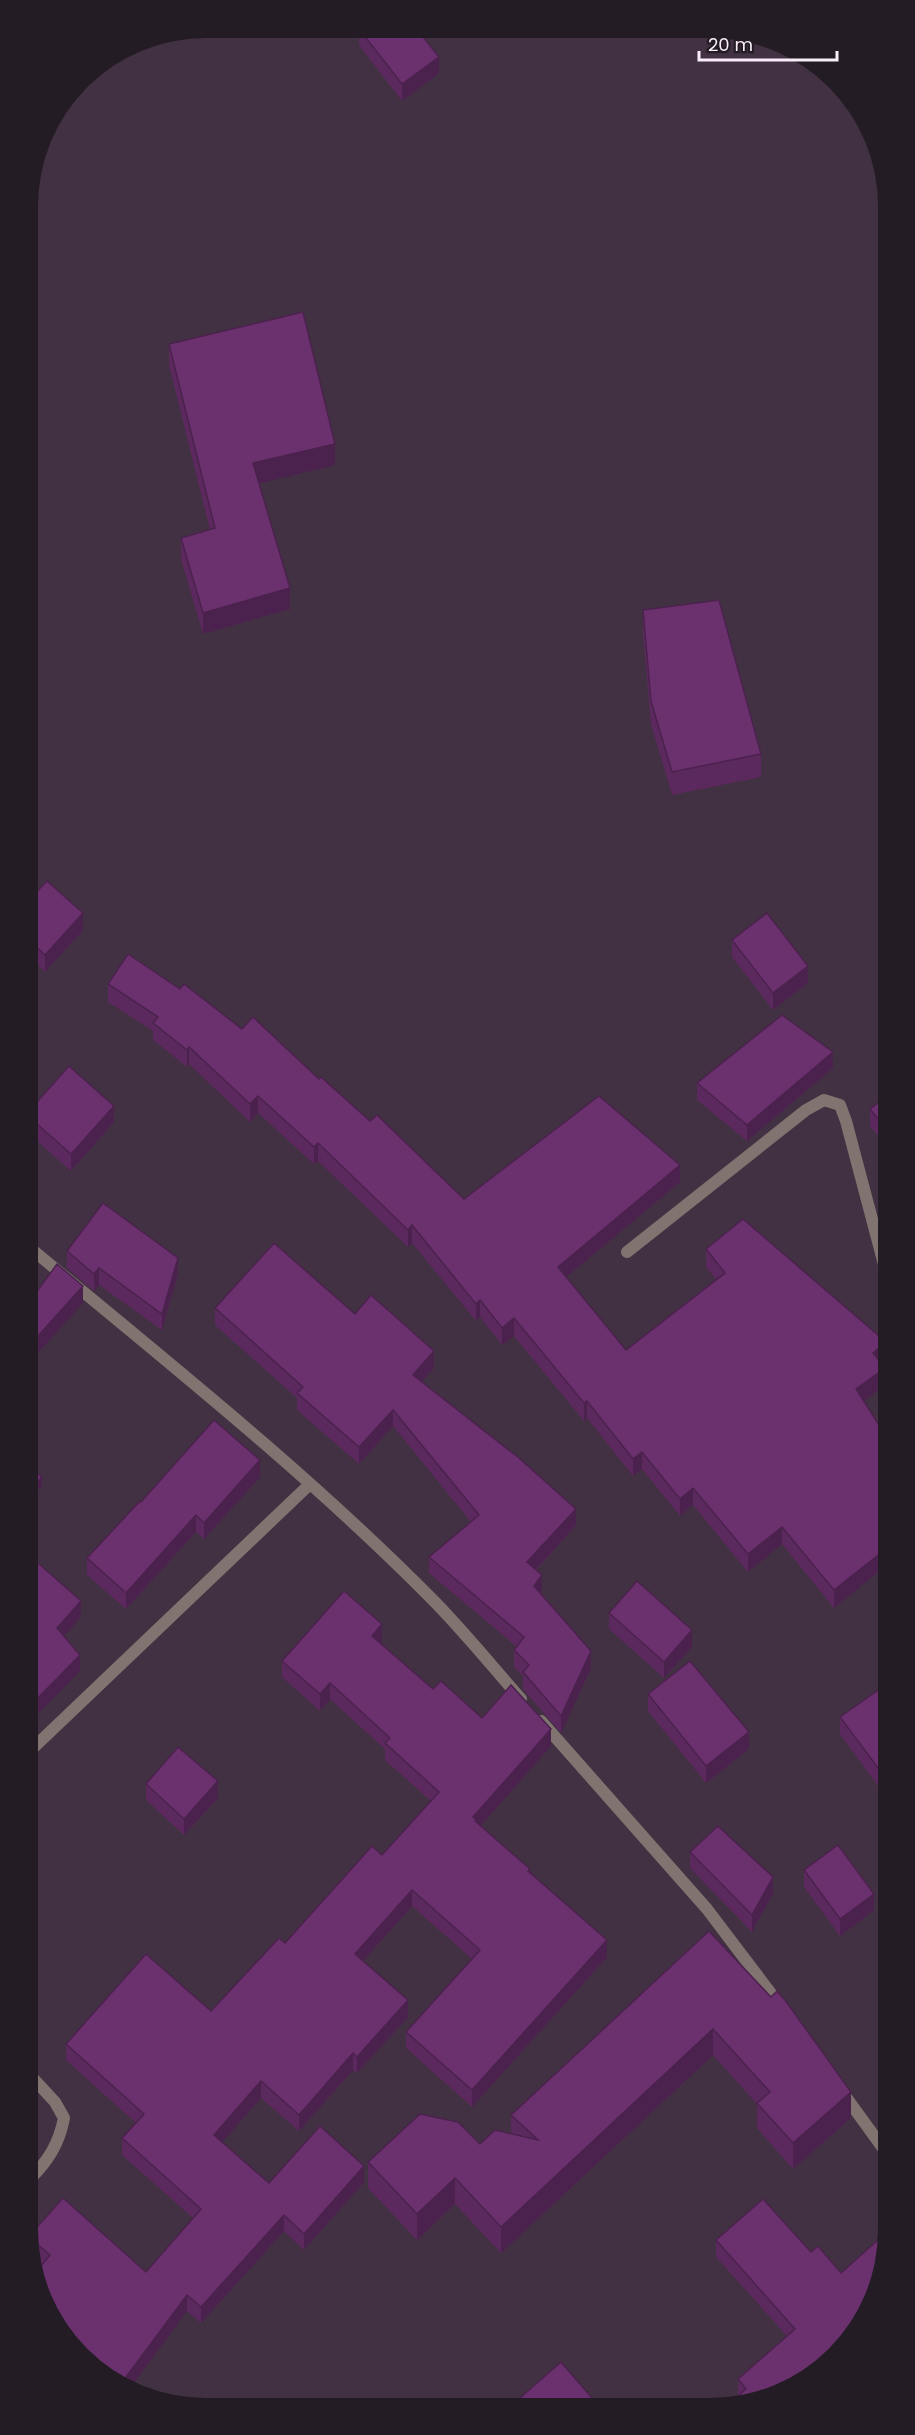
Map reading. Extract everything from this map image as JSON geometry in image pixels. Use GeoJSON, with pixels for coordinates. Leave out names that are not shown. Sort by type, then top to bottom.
{"type":"FeatureCollection","features":[{"type":"Feature","properties":{"kind":"street"},"geometry":{"type":"LineString","coordinates":[[627,1252],[806,1110],[824,1100],[840,1105],[877,1240]]}},
{"type":"Feature","properties":{"kind":"street"},"geometry":{"type":"LineString","coordinates":[[38,1254],[268,1446],[430,1597],[707,1909],[746,1957],[793,2023]]}},
{"type":"Feature","properties":{"kind":"street"},"geometry":{"type":"LineString","coordinates":[[38,1742],[310,1484]]}},
{"type":"Feature","properties":{"kind":"street"},"geometry":{"type":"LineString","coordinates":[[833,2080],[877,2140]]}},
{"type":"Feature","properties":{"kind":"street"},"geometry":{"type":"LineString","coordinates":[[38,2084],[55,2102],[64,2118],[62,2134],[50,2159],[38,2171]]}},
{"type":"Feature","properties":{"kind":"building"},"geometry":{"type":"Polygon","coordinates":[[[366,38],[424,38],[439,57],[402,84],[366,38]]]}},
{"type":"Feature","properties":{"kind":"building"},"geometry":{"type":"Polygon","coordinates":[[[303,312],[335,444],[253,463],[290,588],[203,613],[181,538],[215,528],[169,344],[303,312]]]}},
{"type":"Feature","properties":{"kind":"building"},"geometry":{"type":"Polygon","coordinates":[[[719,600],[761,754],[672,772],[651,701],[643,610],[719,600]]]}},
{"type":"Feature","properties":{"kind":"building"},"geometry":{"type":"Polygon","coordinates":[[[47,881],[83,913],[45,955],[38,948],[38,890],[47,881]]]}},
{"type":"Feature","properties":{"kind":"building"},"geometry":{"type":"Polygon","coordinates":[[[767,913],[808,966],[773,993],[732,940],[767,913]]]}},
{"type":"Feature","properties":{"kind":"building"},"geometry":{"type":"Polygon","coordinates":[[[128,954],[180,989],[184,984],[242,1029],[253,1017],[319,1079],[321,1077],[370,1121],[377,1115],[464,1199],[599,1096],[680,1165],[558,1267],[626,1350],[725,1273],[706,1249],[743,1219],[877,1335],[877,1349],[873,1353],[877,1359],[877,1373],[856,1389],[877,1423],[877,1556],[834,1590],[782,1527],[748,1554],[693,1488],[680,1499],[642,1452],[633,1459],[587,1401],[584,1403],[514,1318],[502,1328],[480,1300],[476,1304],[412,1225],[408,1230],[318,1143],[314,1147],[258,1096],[250,1104],[189,1047],[187,1050],[153,1023],[158,1017],[108,984],[128,954]]]}},
{"type":"Feature","properties":{"kind":"building"},"geometry":{"type":"Polygon","coordinates":[[[782,1015],[833,1052],[747,1125],[697,1083],[782,1015]]]}},
{"type":"Feature","properties":{"kind":"building"},"geometry":{"type":"Polygon","coordinates":[[[69,1066],[114,1106],[71,1154],[38,1125],[38,1101],[69,1066]]]}},
{"type":"Feature","properties":{"kind":"building"},"geometry":{"type":"Polygon","coordinates":[[[878,1103],[878,1118],[870,1109],[878,1103]]]}},
{"type":"Feature","properties":{"kind":"building"},"geometry":{"type":"Polygon","coordinates":[[[103,1203],[178,1258],[162,1314],[99,1268],[94,1274],[67,1251],[103,1203]]]}},
{"type":"Feature","properties":{"kind":"building"},"geometry":{"type":"Polygon","coordinates":[[[274,1243],[355,1314],[371,1295],[434,1351],[413,1375],[519,1458],[576,1509],[527,1562],[542,1575],[534,1586],[591,1651],[561,1716],[523,1672],[529,1665],[514,1650],[524,1637],[429,1557],[479,1515],[393,1410],[359,1447],[297,1393],[303,1387],[215,1308],[274,1243]]]}},
{"type":"Feature","properties":{"kind":"building"},"geometry":{"type":"Polygon","coordinates":[[[57,1264],[83,1286],[38,1336],[38,1290],[57,1264]]]}},
{"type":"Feature","properties":{"kind":"building"},"geometry":{"type":"Polygon","coordinates":[[[214,1420],[260,1460],[204,1523],[196,1515],[126,1593],[87,1558],[141,1502],[214,1420]]]}},
{"type":"Feature","properties":{"kind":"building"},"geometry":{"type":"Polygon","coordinates":[[[38,1563],[81,1601],[57,1628],[80,1655],[38,1698],[38,1563]]]}},
{"type":"Feature","properties":{"kind":"building"},"geometry":{"type":"Polygon","coordinates":[[[637,1581],[692,1630],[664,1662],[609,1613],[637,1581]]]}},
{"type":"Feature","properties":{"kind":"building"},"geometry":{"type":"Polygon","coordinates":[[[344,1591],[382,1624],[372,1636],[433,1689],[441,1681],[482,1718],[511,1685],[551,1729],[473,1817],[530,1869],[528,1871],[607,1940],[472,2090],[406,2032],[480,1950],[412,1890],[355,1954],[408,2000],[357,2057],[353,2053],[299,2115],[261,2081],[214,2135],[269,2183],[320,2126],[364,2166],[304,2234],[284,2215],[201,2307],[187,2295],[126,2377],[103,2363],[66,2323],[46,2284],[42,2265],[50,2255],[39,2245],[38,2226],[63,2198],[146,2272],[201,2209],[122,2138],[144,2114],[66,2044],[146,1954],[211,2011],[279,1938],[285,1943],[372,1846],[382,1855],[439,1792],[385,1743],[390,1738],[330,1683],[320,1694],[282,1661],[344,1591]]]}},
{"type":"Feature","properties":{"kind":"building"},"geometry":{"type":"Polygon","coordinates":[[[690,1661],[749,1732],[706,1766],[648,1694],[690,1661]]]}},
{"type":"Feature","properties":{"kind":"building"},"geometry":{"type":"Polygon","coordinates":[[[877,1691],[877,1767],[840,1717],[877,1691]]]}},
{"type":"Feature","properties":{"kind":"building"},"geometry":{"type":"Polygon","coordinates":[[[178,1747],[218,1781],[184,1819],[146,1784],[178,1747]]]}},
{"type":"Feature","properties":{"kind":"building"},"geometry":{"type":"Polygon","coordinates":[[[718,1826],[773,1877],[752,1915],[690,1852],[718,1826]]]}},
{"type":"Feature","properties":{"kind":"building"},"geometry":{"type":"Polygon","coordinates":[[[838,1845],[874,1894],[840,1919],[804,1870],[838,1845]]]}},
{"type":"Feature","properties":{"kind":"building"},"geometry":{"type":"Polygon","coordinates":[[[709,1931],[771,1997],[777,1991],[785,2000],[851,2092],[793,2143],[757,2103],[770,2092],[713,2029],[501,2227],[455,2178],[417,2214],[368,2162],[420,2114],[458,2122],[480,2144],[495,2130],[538,2140],[511,2115],[709,1931]]]}},
{"type":"Feature","properties":{"kind":"building"},"geometry":{"type":"Polygon","coordinates":[[[763,2199],[811,2252],[818,2246],[841,2273],[877,2241],[872,2273],[865,2294],[855,2314],[836,2340],[812,2363],[794,2375],[774,2385],[740,2394],[746,2389],[738,2379],[795,2329],[716,2240],[763,2199]]]}},
{"type":"Feature","properties":{"kind":"building"},"geometry":{"type":"Polygon","coordinates":[[[561,2362],[592,2398],[520,2398],[561,2362]]]}}]}
